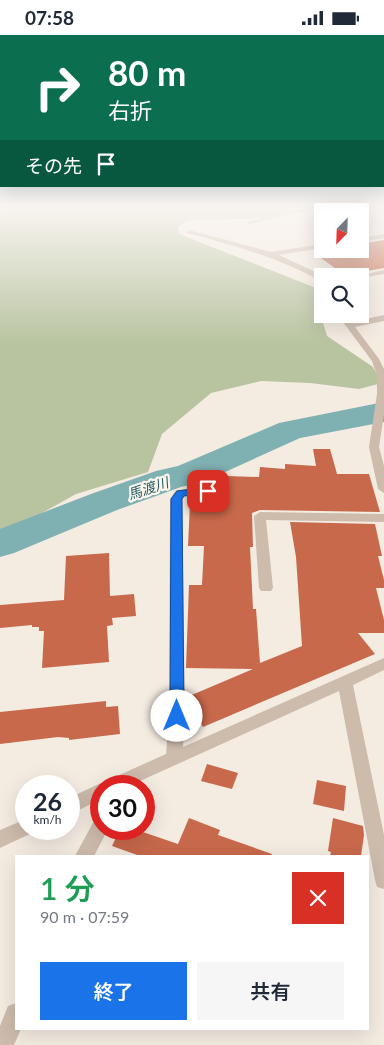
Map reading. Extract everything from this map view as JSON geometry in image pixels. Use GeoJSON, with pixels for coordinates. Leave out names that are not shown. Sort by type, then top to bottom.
{"type":"FeatureCollection","features":[{"type":"Feature","properties":{"kind":"street"},"geometry":{"type":"LineString","coordinates":[[261,251],[314,275]]}},
{"type":"Feature","properties":{"kind":"street"},"geometry":{"type":"LineString","coordinates":[[269,254],[288,251]]}},
{"type":"Feature","properties":{"kind":"street"},"geometry":{"type":"LineString","coordinates":[[369,274],[384,272]]}},
{"type":"Feature","properties":{"kind":"street"},"geometry":{"type":"LineString","coordinates":[[384,318],[350,325],[376,361],[382,375],[383,394],[374,447],[380,461],[384,489]]}},
{"type":"Feature","properties":{"kind":"street"},"geometry":{"type":"LineString","coordinates":[[174,758],[177,716],[176,499],[180,493],[208,491]]}},
{"type":"Feature","properties":{"kind":"street"},"geometry":{"type":"LineString","coordinates":[[266,587],[260,516],[384,518]]}},
{"type":"Feature","properties":{"kind":"street"},"geometry":{"type":"LineString","coordinates":[[141,775],[174,758],[384,665]]}},
{"type":"Feature","properties":{"kind":"street"},"geometry":{"type":"LineString","coordinates":[[345,683],[384,880]]}},
{"type":"Feature","properties":{"kind":"street"},"geometry":{"type":"LineString","coordinates":[[0,839],[15,832]]}},
{"type":"Feature","properties":{"kind":"street"},"geometry":{"type":"LineString","coordinates":[[85,855],[93,840]]}},
{"type":"Feature","properties":{"kind":"street"},"geometry":{"type":"LineString","coordinates":[[3,1045],[15,1016]]}},
{"type":"Feature","properties":{"kind":"green space"},"geometry":{"type":"Polygon","coordinates":[[[0,251],[222,251],[314,287],[314,323],[323,323],[327,336],[373,367],[382,383],[359,389],[310,383],[261,381],[211,393],[162,434],[148,472],[76,494],[17,527],[0,534],[0,251]]]}},
{"type":"Feature","properties":{"kind":"building"},"geometry":{"type":"Polygon","coordinates":[[[369,251],[384,251],[384,268],[369,271],[369,268],[335,268],[321,258],[369,258],[369,251]]]}},
{"type":"Feature","properties":{"kind":"building"},"geometry":{"type":"Polygon","coordinates":[[[313,449],[330,449],[337,474],[369,474],[380,512],[260,510],[252,513],[253,547],[250,547],[253,609],[256,609],[260,663],[302,646],[296,557],[290,522],[375,524],[382,556],[378,556],[384,580],[384,588],[376,588],[384,620],[384,633],[358,633],[375,654],[203,727],[187,697],[253,669],[186,668],[189,585],[202,585],[204,546],[188,546],[190,503],[227,500],[226,476],[259,477],[260,467],[285,469],[285,464],[316,466],[313,449]]]}},
{"type":"Feature","properties":{"kind":"building"},"geometry":{"type":"Polygon","coordinates":[[[109,553],[110,596],[134,594],[136,616],[112,618],[113,625],[107,626],[109,662],[42,668],[44,631],[39,631],[39,627],[32,627],[32,625],[0,628],[0,605],[64,600],[66,556],[109,553]]]}},
{"type":"Feature","properties":{"kind":"building"},"geometry":{"type":"Polygon","coordinates":[[[106,701],[106,707],[118,706],[120,734],[69,740],[69,738],[58,737],[0,744],[0,712],[106,701]]]}},
{"type":"Feature","properties":{"kind":"building"},"geometry":{"type":"Polygon","coordinates":[[[207,764],[238,773],[232,789],[201,781],[207,764]]]}},
{"type":"Feature","properties":{"kind":"building"},"geometry":{"type":"Polygon","coordinates":[[[317,780],[346,786],[344,811],[313,804],[317,780]]]}},
{"type":"Feature","properties":{"kind":"building"},"geometry":{"type":"Polygon","coordinates":[[[189,818],[220,830],[218,835],[272,854],[137,855],[112,846],[115,840],[155,840],[155,836],[178,844],[189,818]]]}},
{"type":"Feature","properties":{"kind":"building"},"geometry":{"type":"Polygon","coordinates":[[[333,818],[363,826],[364,835],[361,855],[330,855],[331,852],[328,851],[333,818]]]}},
{"type":"Feature","properties":{"kind":"waterway","name":"馬渡川"},"geometry":{"type":"LineString","coordinates":[[0,544],[104,502],[169,479],[190,474],[291,430],[384,412]]}},
{"type":"Feature","properties":{"kind":"route"},"geometry":{"type":"LineString","coordinates":[[177,716],[176,499],[180,493],[208,491]]}}]}
